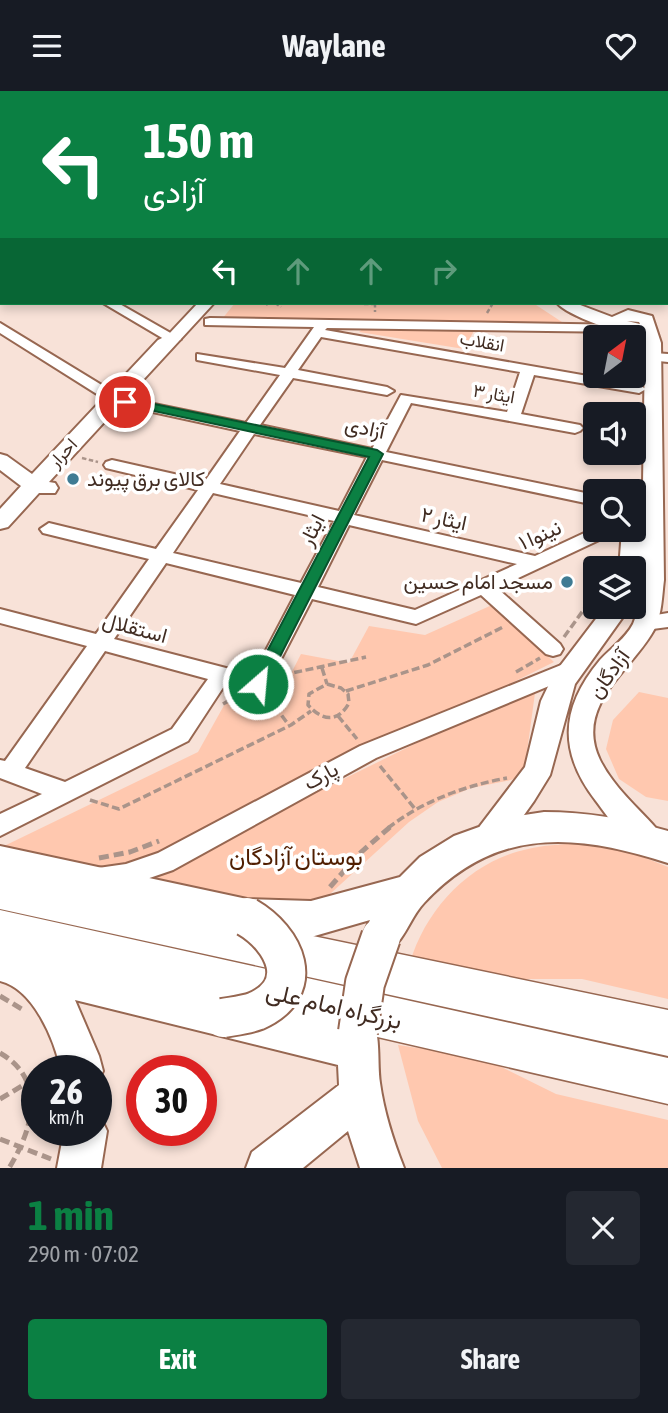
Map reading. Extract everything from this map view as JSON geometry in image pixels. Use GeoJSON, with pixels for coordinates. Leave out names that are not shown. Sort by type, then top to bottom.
{"type":"FeatureCollection","features":[{"type":"Feature","properties":{"kind":"highway","name":"بزرگراه امام علی"},"geometry":{"type":"LineString","coordinates":[[0,890],[668,1033]]}},
{"type":"Feature","properties":{"kind":"highway","name":"بزرگراه امام علی"},"geometry":{"type":"LineString","coordinates":[[5,952],[668,1081]]}},
{"type":"Feature","properties":{"kind":"main road"},"geometry":{"type":"LineString","coordinates":[[382,1168],[371,1140],[361,1094],[357,1041],[360,1002],[371,960],[381,937],[388,922],[411,891],[448,858],[491,836],[527,827],[565,824],[604,828],[656,842]]}},
{"type":"Feature","properties":{"kind":"main road"},"geometry":{"type":"LineString","coordinates":[[0,862],[81,869],[247,917],[282,921],[311,919],[411,891]]}},
{"type":"Feature","properties":{"kind":"main road"},"geometry":{"type":"LineString","coordinates":[[223,1018],[260,1008],[281,986],[285,972],[285,958],[274,933],[247,917]]}},
{"type":"Feature","properties":{"kind":"main road"},"geometry":{"type":"LineString","coordinates":[[5,952],[223,1018],[357,1041]]}},
{"type":"Feature","properties":{"kind":"main road"},"geometry":{"type":"LineString","coordinates":[[5,952],[47,992],[60,1010],[71,1030],[78,1055]]}},
{"type":"Feature","properties":{"kind":"main road"},"geometry":{"type":"LineString","coordinates":[[280,1168],[361,1094]]}},
{"type":"Feature","properties":{"kind":"main road"},"geometry":{"type":"LineString","coordinates":[[66,1164],[76,1146]]}},
{"type":"Feature","properties":{"kind":"street"},"geometry":{"type":"LineString","coordinates":[[113,305],[174,339]]}},
{"type":"Feature","properties":{"kind":"street","name":"احرار"},"geometry":{"type":"LineString","coordinates":[[0,542],[41,487],[119,400],[175,346],[174,339],[204,305]]}},
{"type":"Feature","properties":{"kind":"street"},"geometry":{"type":"LineString","coordinates":[[568,305],[575,310],[642,323]]}},
{"type":"Feature","properties":{"kind":"street"},"geometry":{"type":"LineString","coordinates":[[593,305],[642,323]]}},
{"type":"Feature","properties":{"kind":"street"},"geometry":{"type":"LineString","coordinates":[[209,322],[320,328],[642,323]]}},
{"type":"Feature","properties":{"kind":"street","name":"آزادگان"},"geometry":{"type":"LineString","coordinates":[[642,323],[661,357],[652,580],[656,622],[625,651],[595,688],[586,708],[580,745],[589,768],[656,842]]}},
{"type":"Feature","properties":{"kind":"street"},"geometry":{"type":"LineString","coordinates":[[0,327],[119,400]]}},
{"type":"Feature","properties":{"kind":"street"},"geometry":{"type":"LineString","coordinates":[[68,793],[5,770],[101,642],[320,328]]}},
{"type":"Feature","properties":{"kind":"street","name":"انقلاب"},"geometry":{"type":"LineString","coordinates":[[320,328],[583,379]]}},
{"type":"Feature","properties":{"kind":"street"},"geometry":{"type":"LineString","coordinates":[[202,357],[387,391]]}},
{"type":"Feature","properties":{"kind":"street"},"geometry":{"type":"LineString","coordinates":[[513,417],[528,370]]}},
{"type":"Feature","properties":{"kind":"street"},"geometry":{"type":"LineString","coordinates":[[636,479],[639,389]]}},
{"type":"Feature","properties":{"kind":"street","name":"ایثار ۳"},"geometry":{"type":"LineString","coordinates":[[406,398],[575,428]]}},
{"type":"Feature","properties":{"kind":"street","name":"ایثار"},"geometry":{"type":"LineString","coordinates":[[258,684],[406,398]]}},
{"type":"Feature","properties":{"kind":"street","name":"احرار"},"geometry":{"type":"LineString","coordinates":[[0,522],[76,456],[119,400]]}},
{"type":"Feature","properties":{"kind":"street","name":"آزادی"},"geometry":{"type":"LineString","coordinates":[[119,400],[583,497]]}},
{"type":"Feature","properties":{"kind":"street"},"geometry":{"type":"LineString","coordinates":[[0,460],[41,487]]}},
{"type":"Feature","properties":{"kind":"street","name":"ایثار ۲"},"geometry":{"type":"LineString","coordinates":[[112,465],[536,562]]}},
{"type":"Feature","properties":{"kind":"street"},"geometry":{"type":"LineString","coordinates":[[49,529],[305,592]]}},
{"type":"Feature","properties":{"kind":"street","name":"نینوا ۱"},"geometry":{"type":"LineString","coordinates":[[305,592],[416,617],[583,541]]}},
{"type":"Feature","properties":{"kind":"street"},"geometry":{"type":"LineString","coordinates":[[483,586],[562,659]]}},
{"type":"Feature","properties":{"kind":"street","name":"استقلال"},"geometry":{"type":"LineString","coordinates":[[0,616],[258,684]]}},
{"type":"Feature","properties":{"kind":"street","name":"آزادگان"},"geometry":{"type":"LineString","coordinates":[[491,836],[541,763],[562,659],[605,629],[611,619]]}},
{"type":"Feature","properties":{"kind":"street","name":"پارک"},"geometry":{"type":"LineString","coordinates":[[81,869],[126,875],[164,862],[368,752],[562,659]]}},
{"type":"Feature","properties":{"kind":"street"},"geometry":{"type":"LineString","coordinates":[[0,825],[180,735],[221,675]]}},
{"type":"Feature","properties":{"kind":"path"},"geometry":{"type":"LineString","coordinates":[[486,313],[492,305]]}},
{"type":"Feature","properties":{"kind":"path"},"geometry":{"type":"LineString","coordinates":[[76,456],[112,465]]}},
{"type":"Feature","properties":{"kind":"path"},"geometry":{"type":"LineString","coordinates":[[512,674],[562,659],[572,629],[583,612]]}},
{"type":"Feature","properties":{"kind":"path"},"geometry":{"type":"LineString","coordinates":[[346,691],[349,697],[348,708],[338,716],[323,717],[311,711],[308,705],[309,694],[327,684],[346,691],[376,684],[438,662],[519,618]]}},
{"type":"Feature","properties":{"kind":"path"},"geometry":{"type":"LineString","coordinates":[[288,724],[258,684],[290,673],[366,657]]}},
{"type":"Feature","properties":{"kind":"path"},"geometry":{"type":"LineString","coordinates":[[322,668],[327,684]]}},
{"type":"Feature","properties":{"kind":"path"},"geometry":{"type":"LineString","coordinates":[[68,793],[119,809],[292,725],[311,711]]}},
{"type":"Feature","properties":{"kind":"path"},"geometry":{"type":"LineString","coordinates":[[345,745],[368,734]]}},
{"type":"Feature","properties":{"kind":"path"},"geometry":{"type":"LineString","coordinates":[[325,892],[363,849],[407,815],[457,791],[514,776]]}},
{"type":"Feature","properties":{"kind":"path"},"geometry":{"type":"LineString","coordinates":[[81,869],[163,840]]}},
{"type":"Feature","properties":{"kind":"path"},"geometry":{"type":"LineString","coordinates":[[0,1052],[15,1061],[21,1070]]}},
{"type":"Feature","properties":{"kind":"path"},"geometry":{"type":"LineString","coordinates":[[0,1099],[21,1086]]}},
{"type":"Feature","properties":{"kind":"path"},"geometry":{"type":"LineString","coordinates":[[0,1139],[66,1164]]}},
{"type":"Feature","properties":{"kind":"path"},"geometry":{"type":"LineString","coordinates":[[9,1168],[21,1147]]}},
{"type":"Feature","properties":{"kind":"green space"},"geometry":{"type":"Polygon","coordinates":[[[233,305],[536,305],[565,324],[222,319],[233,305]]]}},
{"type":"Feature","properties":{"kind":"green space"},"geometry":{"type":"Polygon","coordinates":[[[364,328],[474,331],[464,349],[359,332],[364,328]]]}},
{"type":"Feature","properties":{"kind":"green space","name":"بوستان آزادگان"},"geometry":{"type":"Polygon","coordinates":[[[492,605],[554,662],[463,707],[376,739],[297,789],[149,860],[80,870],[0,848],[198,752],[227,700],[272,711],[301,654],[349,663],[369,626],[425,635],[492,605]]]}},
{"type":"Feature","properties":{"kind":"green space","name":"بوستان آزادگان"},"geometry":{"type":"Polygon","coordinates":[[[528,688],[535,693],[524,774],[511,780],[471,788],[438,802],[409,822],[330,894],[303,908],[135,882],[528,688]]]}},
{"type":"Feature","properties":{"kind":"green space"},"geometry":{"type":"Polygon","coordinates":[[[639,692],[668,698],[668,801],[646,797],[619,779],[606,749],[613,720],[639,692]]]}},
{"type":"Feature","properties":{"kind":"green space"},"geometry":{"type":"Polygon","coordinates":[[[576,843],[631,852],[668,867],[668,999],[582,979],[504,979],[410,963],[417,943],[439,906],[470,876],[507,855],[534,848],[576,843]]]}},
{"type":"Feature","properties":{"kind":"green space"},"geometry":{"type":"Polygon","coordinates":[[[398,1045],[483,1058],[556,1094],[668,1120],[668,1168],[442,1168],[418,1121],[398,1045]]]}},
{"type":"Feature","properties":{"kind":"place","name":"کالای برق پیوند"},"geometry":{"type":"Point","coordinates":[73,479]}},
{"type":"Feature","properties":{"kind":"place","name":"مسجد امام حسین"},"geometry":{"type":"Point","coordinates":[567,582]}},
{"type":"Feature","properties":{"kind":"route"},"geometry":{"type":"LineString","coordinates":[[125,402],[377,454],[258,684]]}}]}
